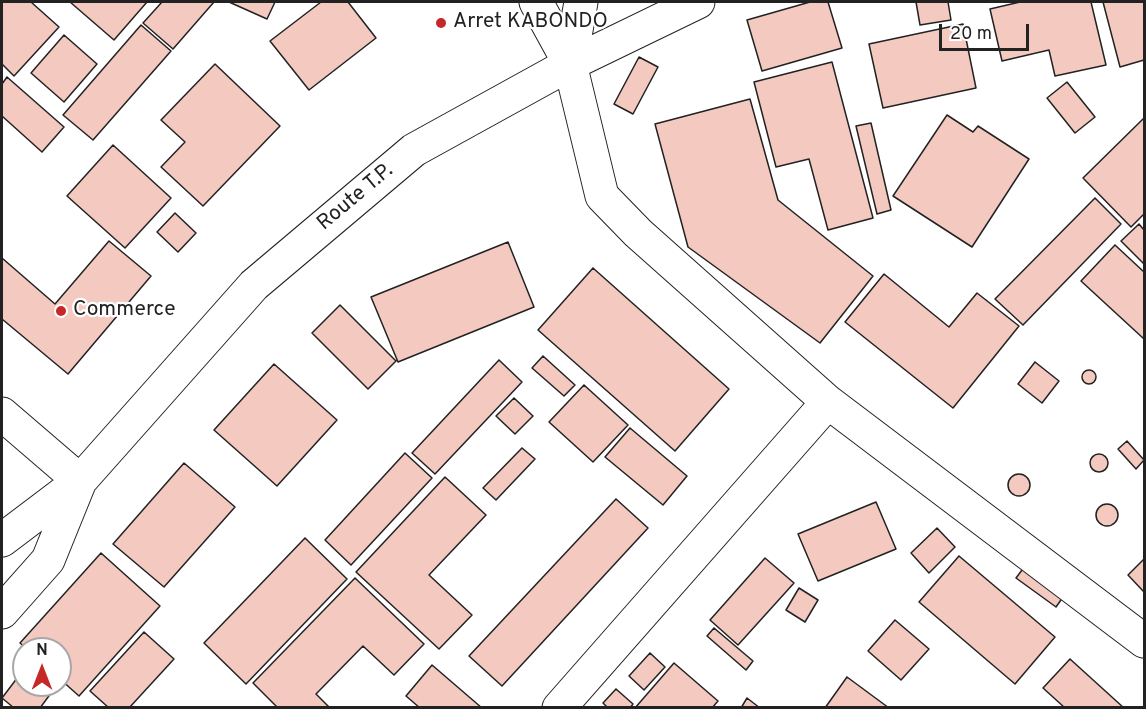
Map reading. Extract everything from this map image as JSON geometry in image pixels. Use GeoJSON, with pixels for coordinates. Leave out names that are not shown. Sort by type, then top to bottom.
{"type":"FeatureCollection","features":[{"type":"Feature","properties":{"kind":"street"},"geometry":{"type":"LineString","coordinates":[[536,2],[570,64],[602,196],[638,233],[828,402],[1144,641]]}},
{"type":"Feature","properties":{"kind":"street"},"geometry":{"type":"LineString","coordinates":[[570,64],[581,2]]}},
{"type":"Feature","properties":{"kind":"street","name":"Route T.P."},"geometry":{"type":"LineString","coordinates":[[2,540],[80,481],[254,285],[414,150],[570,64],[698,2]]}},
{"type":"Feature","properties":{"kind":"street"},"geometry":{"type":"LineString","coordinates":[[559,708],[828,402]]}},
{"type":"Feature","properties":{"kind":"street"},"geometry":{"type":"LineString","coordinates":[[2,414],[80,481]]}},
{"type":"Feature","properties":{"kind":"street","name":"Route T.P."},"geometry":{"type":"LineString","coordinates":[[2,612],[48,560],[80,481]]}},
{"type":"Feature","properties":{"kind":"building"},"geometry":{"type":"Polygon","coordinates":[[[2,2],[31,2],[59,27],[14,76],[2,64],[2,2]]]}},
{"type":"Feature","properties":{"kind":"building"},"geometry":{"type":"Polygon","coordinates":[[[70,2],[147,2],[114,40],[70,2]]]}},
{"type":"Feature","properties":{"kind":"building"},"geometry":{"type":"Polygon","coordinates":[[[162,2],[214,2],[173,49],[143,23],[162,2]]]}},
{"type":"Feature","properties":{"kind":"building"},"geometry":{"type":"Polygon","coordinates":[[[229,2],[275,2],[267,19],[229,2]]]}},
{"type":"Feature","properties":{"kind":"building"},"geometry":{"type":"Polygon","coordinates":[[[321,2],[348,2],[376,38],[309,90],[270,41],[321,2]]]}},
{"type":"Feature","properties":{"kind":"building"},"geometry":{"type":"Polygon","coordinates":[[[810,2],[828,2],[842,48],[762,71],[747,20],[810,2]]]}},
{"type":"Feature","properties":{"kind":"building"},"geometry":{"type":"Polygon","coordinates":[[[916,2],[948,2],[951,20],[920,25],[916,2]]]}},
{"type":"Feature","properties":{"kind":"building"},"geometry":{"type":"Polygon","coordinates":[[[1020,2],[1091,2],[1106,65],[1055,76],[1049,50],[1002,61],[990,9],[1020,2]]]}},
{"type":"Feature","properties":{"kind":"building"},"geometry":{"type":"Polygon","coordinates":[[[1103,2],[1144,2],[1144,60],[1120,67],[1103,2]]]}},
{"type":"Feature","properties":{"kind":"building"},"geometry":{"type":"Polygon","coordinates":[[[963,24],[976,88],[883,108],[869,44],[963,24]]]}},
{"type":"Feature","properties":{"kind":"building"},"geometry":{"type":"Polygon","coordinates":[[[141,25],[171,51],[93,140],[63,115],[141,25]]]}},
{"type":"Feature","properties":{"kind":"building"},"geometry":{"type":"Polygon","coordinates":[[[64,35],[97,64],[64,102],[31,73],[64,35]]]}},
{"type":"Feature","properties":{"kind":"building"},"geometry":{"type":"Polygon","coordinates":[[[639,57],[658,67],[633,114],[614,104],[639,57]]]}},
{"type":"Feature","properties":{"kind":"building"},"geometry":{"type":"Polygon","coordinates":[[[832,62],[873,218],[828,230],[809,159],[776,167],[754,82],[832,62]]]}},
{"type":"Feature","properties":{"kind":"building"},"geometry":{"type":"Polygon","coordinates":[[[215,64],[280,126],[203,206],[161,167],[185,142],[161,120],[215,64]]]}},
{"type":"Feature","properties":{"kind":"building"},"geometry":{"type":"Polygon","coordinates":[[[7,77],[64,127],[42,152],[2,116],[2,84],[7,77]]]}},
{"type":"Feature","properties":{"kind":"building"},"geometry":{"type":"Polygon","coordinates":[[[1067,82],[1095,117],[1075,133],[1047,98],[1067,82]]]}},
{"type":"Feature","properties":{"kind":"building"},"geometry":{"type":"Polygon","coordinates":[[[750,99],[778,200],[873,276],[820,343],[688,247],[655,124],[750,99]]]}},
{"type":"Feature","properties":{"kind":"building"},"geometry":{"type":"Polygon","coordinates":[[[947,115],[973,132],[978,126],[1029,159],[972,247],[893,196],[947,115]]]}},
{"type":"Feature","properties":{"kind":"building"},"geometry":{"type":"Polygon","coordinates":[[[1144,118],[1144,214],[1131,227],[1083,178],[1144,118]]]}},
{"type":"Feature","properties":{"kind":"building"},"geometry":{"type":"Polygon","coordinates":[[[871,123],[891,210],[877,214],[856,126],[871,123]]]}},
{"type":"Feature","properties":{"kind":"building"},"geometry":{"type":"Polygon","coordinates":[[[113,145],[171,198],[125,248],[67,196],[113,145]]]}},
{"type":"Feature","properties":{"kind":"building"},"geometry":{"type":"Polygon","coordinates":[[[1095,198],[1121,224],[1023,325],[995,299],[1095,198]]]}},
{"type":"Feature","properties":{"kind":"building"},"geometry":{"type":"Polygon","coordinates":[[[175,213],[196,233],[178,252],[157,232],[175,213]]]}},
{"type":"Feature","properties":{"kind":"building"},"geometry":{"type":"Polygon","coordinates":[[[1139,224],[1144,230],[1144,264],[1121,241],[1139,224]]]}},
{"type":"Feature","properties":{"kind":"building","name":"Commerce"},"geometry":{"type":"Polygon","coordinates":[[[109,241],[151,276],[68,374],[2,319],[2,258],[55,304],[109,241]]]}},
{"type":"Feature","properties":{"kind":"building"},"geometry":{"type":"Polygon","coordinates":[[[508,242],[534,307],[398,362],[371,297],[508,242]]]}},
{"type":"Feature","properties":{"kind":"building"},"geometry":{"type":"Polygon","coordinates":[[[1115,245],[1144,272],[1144,339],[1081,281],[1115,245]]]}},
{"type":"Feature","properties":{"kind":"building"},"geometry":{"type":"Polygon","coordinates":[[[593,268],[729,389],[675,451],[538,330],[593,268]]]}},
{"type":"Feature","properties":{"kind":"building"},"geometry":{"type":"Polygon","coordinates":[[[884,274],[949,327],[977,293],[1019,326],[953,408],[845,322],[884,274]]]}},
{"type":"Feature","properties":{"kind":"building"},"geometry":{"type":"Polygon","coordinates":[[[340,305],[396,361],[368,389],[312,333],[340,305]]]}},
{"type":"Feature","properties":{"kind":"building"},"geometry":{"type":"Polygon","coordinates":[[[543,356],[575,385],[564,396],[532,368],[543,356]]]}},
{"type":"Feature","properties":{"kind":"building"},"geometry":{"type":"Polygon","coordinates":[[[499,360],[522,382],[435,474],[412,453],[499,360]]]}},
{"type":"Feature","properties":{"kind":"building"},"geometry":{"type":"Polygon","coordinates":[[[1035,362],[1059,381],[1042,403],[1018,384],[1035,362]]]}},
{"type":"Feature","properties":{"kind":"building"},"geometry":{"type":"Polygon","coordinates":[[[274,364],[337,420],[277,486],[214,430],[274,364]]]}},
{"type":"Feature","properties":{"kind":"building"},"geometry":{"type":"Polygon","coordinates":[[[1086,370],[1092,370],[1096,377],[1092,384],[1086,384],[1082,380],[1082,374],[1086,370]]]}},
{"type":"Feature","properties":{"kind":"building"},"geometry":{"type":"Polygon","coordinates":[[[584,385],[628,425],[593,462],[549,422],[584,385]]]}},
{"type":"Feature","properties":{"kind":"building"},"geometry":{"type":"Polygon","coordinates":[[[514,398],[533,416],[515,434],[496,416],[514,398]]]}},
{"type":"Feature","properties":{"kind":"building"},"geometry":{"type":"Polygon","coordinates":[[[630,428],[687,476],[663,505],[605,457],[630,428]]]}},
{"type":"Feature","properties":{"kind":"building"},"geometry":{"type":"Polygon","coordinates":[[[1127,441],[1144,460],[1136,469],[1118,449],[1127,441]]]}},
{"type":"Feature","properties":{"kind":"building"},"geometry":{"type":"Polygon","coordinates":[[[522,448],[535,459],[496,500],[483,488],[522,448]]]}},
{"type":"Feature","properties":{"kind":"building"},"geometry":{"type":"Polygon","coordinates":[[[405,453],[432,478],[351,565],[325,540],[405,453]]]}},
{"type":"Feature","properties":{"kind":"building"},"geometry":{"type":"Polygon","coordinates":[[[1099,454],[1105,457],[1108,463],[1105,469],[1099,472],[1093,469],[1090,463],[1093,457],[1099,454]]]}},
{"type":"Feature","properties":{"kind":"building"},"geometry":{"type":"Polygon","coordinates":[[[184,463],[235,507],[164,587],[113,544],[184,463]]]}},
{"type":"Feature","properties":{"kind":"building"},"geometry":{"type":"Polygon","coordinates":[[[1019,474],[1027,477],[1030,485],[1027,493],[1019,496],[1011,493],[1008,485],[1011,477],[1019,474]]]}},
{"type":"Feature","properties":{"kind":"building"},"geometry":{"type":"Polygon","coordinates":[[[445,477],[486,515],[429,575],[472,615],[439,649],[356,572],[445,477]]]}},
{"type":"Feature","properties":{"kind":"building"},"geometry":{"type":"Polygon","coordinates":[[[616,499],[648,528],[502,686],[469,656],[616,499]]]}},
{"type":"Feature","properties":{"kind":"building"},"geometry":{"type":"Polygon","coordinates":[[[876,502],[896,549],[818,581],[798,534],[876,502]]]}},
{"type":"Feature","properties":{"kind":"building"},"geometry":{"type":"Polygon","coordinates":[[[1107,504],[1115,507],[1118,515],[1115,523],[1107,526],[1099,523],[1096,515],[1099,507],[1107,504]]]}},
{"type":"Feature","properties":{"kind":"building"},"geometry":{"type":"Polygon","coordinates":[[[937,528],[955,547],[929,573],[911,553],[937,528]]]}},
{"type":"Feature","properties":{"kind":"building"},"geometry":{"type":"Polygon","coordinates":[[[305,538],[347,579],[246,684],[204,643],[305,538]]]}},
{"type":"Feature","properties":{"kind":"building"},"geometry":{"type":"Polygon","coordinates":[[[101,553],[160,606],[79,696],[72,690],[72,637],[25,637],[101,553]]]}},
{"type":"Feature","properties":{"kind":"building"},"geometry":{"type":"Polygon","coordinates":[[[959,556],[1055,637],[1015,684],[919,602],[959,556]]]}},
{"type":"Feature","properties":{"kind":"building"},"geometry":{"type":"Polygon","coordinates":[[[765,558],[794,583],[738,645],[710,620],[765,558]]]}},
{"type":"Feature","properties":{"kind":"building"},"geometry":{"type":"Polygon","coordinates":[[[1144,559],[1144,592],[1128,575],[1144,559]]]}},
{"type":"Feature","properties":{"kind":"building"},"geometry":{"type":"Polygon","coordinates":[[[1028,562],[1068,590],[1056,607],[1016,578],[1028,562]]]}},
{"type":"Feature","properties":{"kind":"building"},"geometry":{"type":"Polygon","coordinates":[[[355,578],[424,644],[394,675],[363,646],[316,694],[330,708],[278,708],[253,683],[355,578]]]}},
{"type":"Feature","properties":{"kind":"building"},"geometry":{"type":"Polygon","coordinates":[[[799,588],[818,600],[805,622],[786,610],[799,588]]]}},
{"type":"Feature","properties":{"kind":"building"},"geometry":{"type":"Polygon","coordinates":[[[895,620],[929,649],[901,680],[868,651],[895,620]]]}},
{"type":"Feature","properties":{"kind":"building"},"geometry":{"type":"Polygon","coordinates":[[[714,628],[753,661],[746,670],[707,636],[714,628]]]}},
{"type":"Feature","properties":{"kind":"building"},"geometry":{"type":"Polygon","coordinates":[[[144,632],[174,659],[129,708],[109,708],[90,691],[144,632]]]}},
{"type":"Feature","properties":{"kind":"building"},"geometry":{"type":"Polygon","coordinates":[[[650,653],[665,667],[644,690],[629,676],[650,653]]]}},
{"type":"Feature","properties":{"kind":"building"},"geometry":{"type":"Polygon","coordinates":[[[1070,659],[1124,708],[1065,708],[1043,688],[1070,659]]]}},
{"type":"Feature","properties":{"kind":"building"},"geometry":{"type":"Polygon","coordinates":[[[674,663],[718,701],[712,708],[635,708],[674,663]]]}},
{"type":"Feature","properties":{"kind":"building"},"geometry":{"type":"Polygon","coordinates":[[[432,665],[482,708],[420,708],[406,696],[432,665]]]}},
{"type":"Feature","properties":{"kind":"building"},"geometry":{"type":"Polygon","coordinates":[[[847,677],[889,708],[825,708],[847,677]]]}},
{"type":"Feature","properties":{"kind":"building"},"geometry":{"type":"Polygon","coordinates":[[[12,685],[12,697],[48,697],[40,708],[14,708],[2,698],[12,685]]]}},
{"type":"Feature","properties":{"kind":"building"},"geometry":{"type":"Polygon","coordinates":[[[616,689],[633,704],[630,708],[608,708],[603,703],[616,689]]]}},
{"type":"Feature","properties":{"kind":"building"},"geometry":{"type":"Polygon","coordinates":[[[747,698],[760,708],[741,708],[747,698]]]}},
{"type":"Feature","properties":{"kind":"place","name":"Arret KABONDO"},"geometry":{"type":"Point","coordinates":[441,23]}},
{"type":"Feature","properties":{"kind":"place","name":"Commerce"},"geometry":{"type":"Point","coordinates":[61,311]}}]}
